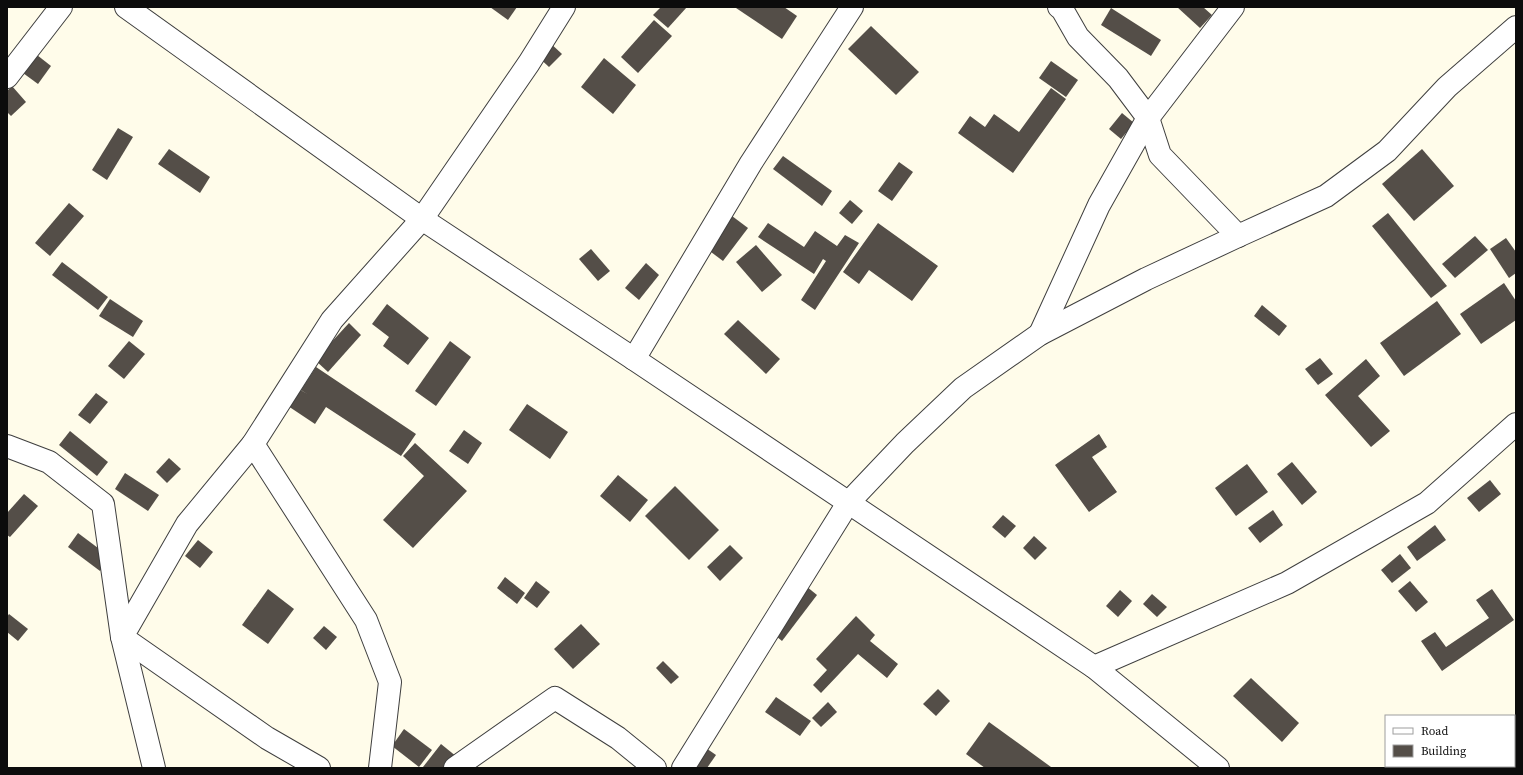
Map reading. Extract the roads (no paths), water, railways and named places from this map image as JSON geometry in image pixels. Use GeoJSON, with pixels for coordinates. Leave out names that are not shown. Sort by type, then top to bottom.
{"type":"FeatureCollection","features":[{"type":"Feature","properties":{"kind":"street"},"geometry":{"type":"LineString","coordinates":[[7,77],[61,7]]}},
{"type":"Feature","properties":{"kind":"street"},"geometry":{"type":"LineString","coordinates":[[126,7],[422,219],[1094,667],[1218,768]]}},
{"type":"Feature","properties":{"kind":"street"},"geometry":{"type":"LineString","coordinates":[[122,637],[187,524],[253,444],[332,320],[422,219],[529,63],[564,7]]}},
{"type":"Feature","properties":{"kind":"street"},"geometry":{"type":"LineString","coordinates":[[634,359],[751,163],[852,7]]}},
{"type":"Feature","properties":{"kind":"street"},"geometry":{"type":"LineString","coordinates":[[1040,334],[1099,205],[1148,118],[1233,7]]}},
{"type":"Feature","properties":{"kind":"street"},"geometry":{"type":"LineString","coordinates":[[1061,8],[1078,37],[1118,78],[1148,118],[1160,155],[1238,236]]}},
{"type":"Feature","properties":{"kind":"street"},"geometry":{"type":"LineString","coordinates":[[683,768],[848,502],[905,443],[963,388],[1040,334],[1146,279],[1326,196],[1387,151],[1447,87],[1516,27]]}},
{"type":"Feature","properties":{"kind":"street"},"geometry":{"type":"LineString","coordinates":[[1094,667],[1287,583],[1427,503],[1516,424]]}},
{"type":"Feature","properties":{"kind":"street"},"geometry":{"type":"LineString","coordinates":[[253,444],[366,620],[369,627],[390,682],[380,768]]}},
{"type":"Feature","properties":{"kind":"street"},"geometry":{"type":"LineString","coordinates":[[7,446],[49,462],[103,504],[122,637],[154,768]]}},
{"type":"Feature","properties":{"kind":"street"},"geometry":{"type":"LineString","coordinates":[[122,637],[267,738],[319,768]]}},
{"type":"Feature","properties":{"kind":"street"},"geometry":{"type":"LineString","coordinates":[[455,768],[555,698],[618,738],[655,768]]}}]}
